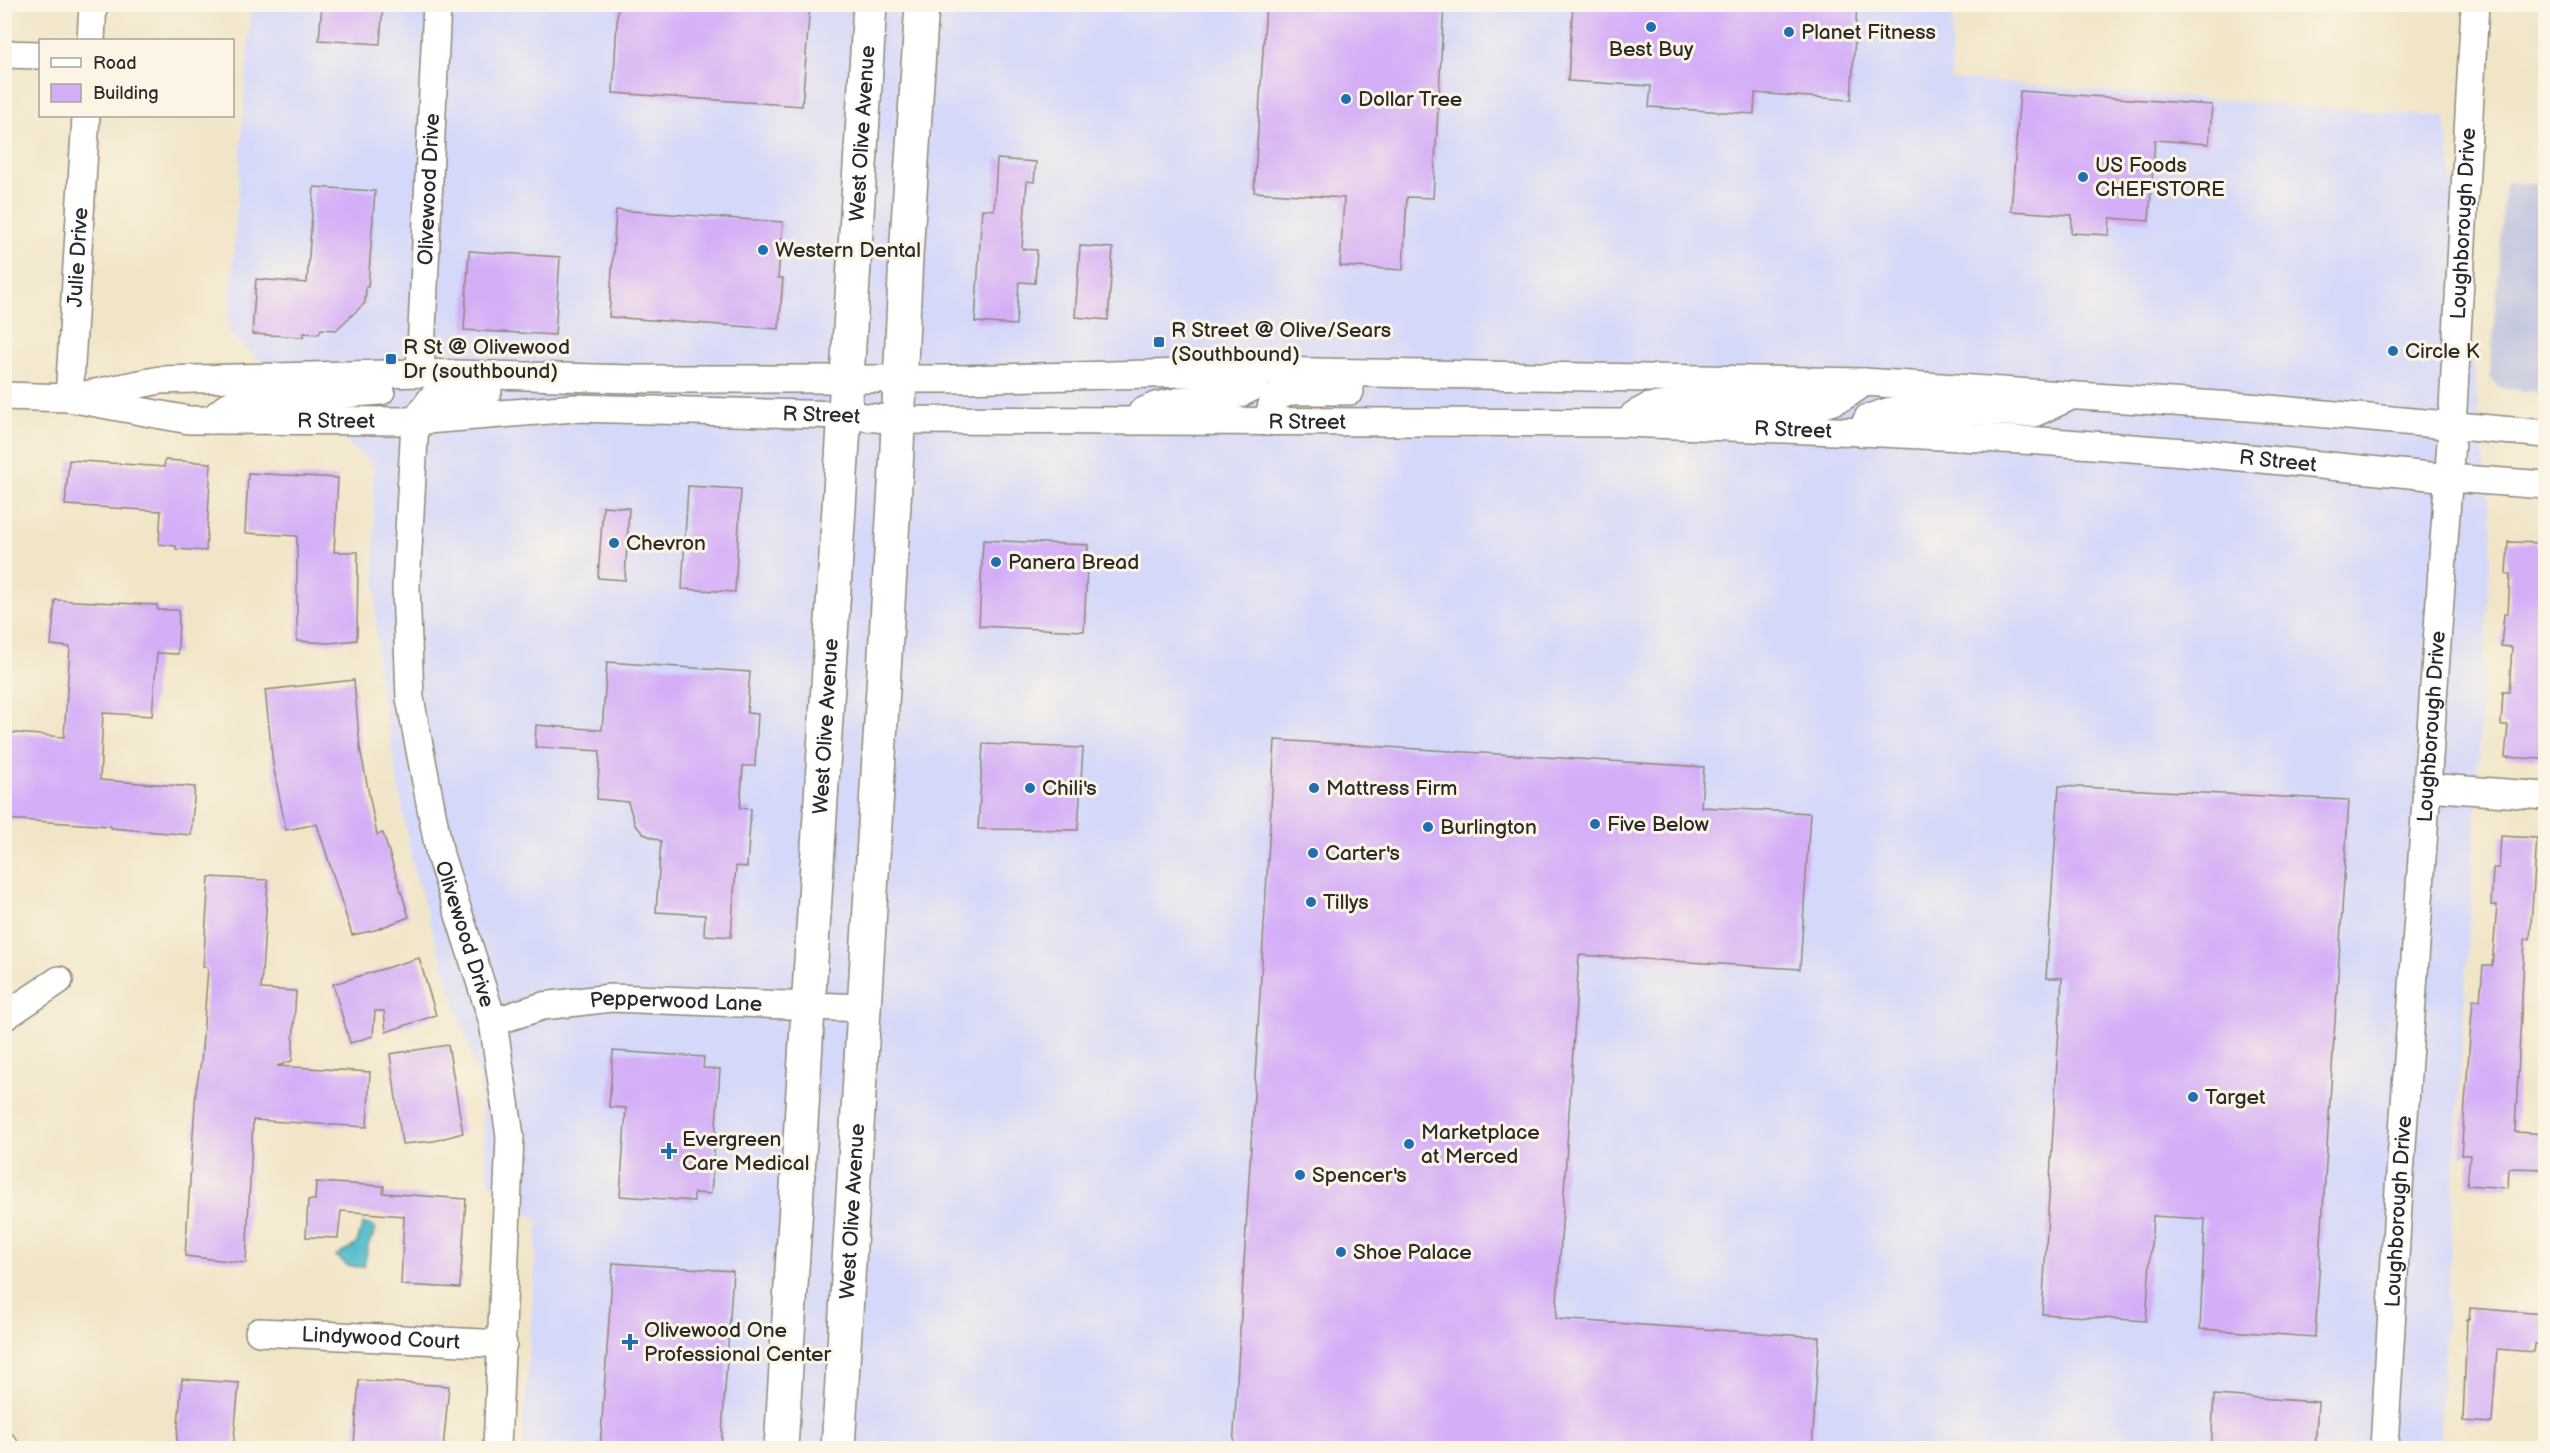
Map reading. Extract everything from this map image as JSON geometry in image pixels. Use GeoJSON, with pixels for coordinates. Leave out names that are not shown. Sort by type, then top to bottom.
{"type":"FeatureCollection","features":[{"type":"Feature","properties":{"kind":"main road","name":"West Olive Avenue"},"geometry":{"type":"LineString","coordinates":[[781,1449],[870,4]]}},
{"type":"Feature","properties":{"kind":"main road","name":"West Olive Avenue"},"geometry":{"type":"LineString","coordinates":[[838,1449],[921,4]]}},
{"type":"Feature","properties":{"kind":"street"},"geometry":{"type":"LineString","coordinates":[[91,39],[93,4]]}},
{"type":"Feature","properties":{"kind":"street","name":"Olivewood Drive"},"geometry":{"type":"LineString","coordinates":[[420,373],[437,4]]}},
{"type":"Feature","properties":{"kind":"street","name":"Loughborough Drive"},"geometry":{"type":"LineString","coordinates":[[2384,1449],[2449,478],[2475,4]]}},
{"type":"Feature","properties":{"kind":"street"},"geometry":{"type":"LineString","coordinates":[[4,54],[39,56]]}},
{"type":"Feature","properties":{"kind":"street","name":"Julie Drive"},"geometry":{"type":"LineString","coordinates":[[69,398],[86,117]]}},
{"type":"Feature","properties":{"kind":"street"},"geometry":{"type":"LineString","coordinates":[[1132,420],[1139,413],[1156,406],[1239,394],[1253,387],[1261,371]]}},
{"type":"Feature","properties":{"kind":"street","name":"R Street"},"geometry":{"type":"LineString","coordinates":[[69,398],[160,380],[420,373],[557,377],[900,379],[1261,371],[1864,382],[2248,407],[2546,434]]}},
{"type":"Feature","properties":{"kind":"street"},"geometry":{"type":"LineString","coordinates":[[211,420],[228,406],[250,397],[377,392],[420,373]]}},
{"type":"Feature","properties":{"kind":"street"},"geometry":{"type":"LineString","coordinates":[[1267,422],[1274,398],[1291,391],[1442,391],[1471,376]]}},
{"type":"Feature","properties":{"kind":"street"},"geometry":{"type":"LineString","coordinates":[[415,421],[432,398],[452,393],[531,389],[557,377]]}},
{"type":"Feature","properties":{"kind":"street"},"geometry":{"type":"LineString","coordinates":[[1624,423],[1649,407],[1671,405],[1815,406],[1833,403],[1864,382]]}},
{"type":"Feature","properties":{"kind":"street","name":"R Street"},"geometry":{"type":"LineString","coordinates":[[4,396],[69,398],[189,420],[415,421],[574,408],[844,415],[898,420],[1624,423],[1861,432],[2164,451],[2546,485]]}},
{"type":"Feature","properties":{"kind":"street"},"geometry":{"type":"LineString","coordinates":[[1861,432],[1868,418],[1891,411],[1912,409],[2034,413],[2070,396]]}},
{"type":"Feature","properties":{"kind":"street","name":"Olivewood Drive"},"geometry":{"type":"LineString","coordinates":[[415,421],[406,586],[410,698],[440,855],[493,1022],[510,1136],[497,1449]]}},
{"type":"Feature","properties":{"kind":"street"},"geometry":{"type":"LineString","coordinates":[[2427,787],[2546,796]]}},
{"type":"Feature","properties":{"kind":"street"},"geometry":{"type":"LineString","coordinates":[[4,1017],[59,980]]}},
{"type":"Feature","properties":{"kind":"street","name":"Pepperwood Lane"},"geometry":{"type":"LineString","coordinates":[[493,1022],[543,1006],[611,998],[863,1008]]}},
{"type":"Feature","properties":{"kind":"street","name":"Lindywood Court"},"geometry":{"type":"LineString","coordinates":[[259,1332],[503,1344]]}},
{"type":"Feature","properties":{"kind":"shaded area"},"geometry":{"type":"Polygon","coordinates":[[[251,5],[1953,5],[1951,79],[2445,117],[2492,528],[2439,1448],[522,1448],[538,1220],[488,1181],[479,1079],[413,868],[377,666],[373,466],[228,331],[251,5]]]}},
{"type":"Feature","properties":{"kind":"shaded area"},"geometry":{"type":"Polygon","coordinates":[[[2505,182],[2545,185],[2545,393],[2499,388],[2490,377],[2505,182]]]}},
{"type":"Feature","properties":{"kind":"water"},"geometry":{"type":"Polygon","coordinates":[[[363,1224],[371,1225],[376,1230],[368,1245],[364,1267],[348,1266],[336,1256],[356,1245],[363,1224]]]}},
{"type":"Feature","properties":{"kind":"building"},"geometry":{"type":"Polygon","coordinates":[[[322,4],[383,4],[380,44],[319,40],[322,4]]]}},
{"type":"Feature","properties":{"kind":"building"},"geometry":{"type":"Polygon","coordinates":[[[618,4],[810,4],[802,106],[613,93],[618,4]]]}},
{"type":"Feature","properties":{"kind":"building"},"geometry":{"type":"Polygon","coordinates":[[[1266,4],[1444,4],[1433,198],[1407,197],[1403,270],[1340,266],[1344,198],[1254,192],[1266,4]]]}},
{"type":"Feature","properties":{"kind":"building"},"geometry":{"type":"Polygon","coordinates":[[[1573,4],[1857,4],[1851,100],[1755,93],[1754,114],[1649,107],[1651,86],[1568,81],[1573,4]]]}},
{"type":"Feature","properties":{"kind":"building","name":"US Foods CHEF'STORE"},"geometry":{"type":"Polygon","coordinates":[[[2020,91],[2212,105],[2209,144],[2155,140],[2149,221],[2110,218],[2109,235],[2071,233],[2072,215],[2011,211],[2020,91]]]}},
{"type":"Feature","properties":{"kind":"building"},"geometry":{"type":"Polygon","coordinates":[[[997,159],[1036,162],[1034,182],[1027,181],[1022,249],[1037,250],[1035,283],[1019,282],[1016,325],[975,322],[982,209],[994,210],[997,159]]]}},
{"type":"Feature","properties":{"kind":"building"},"geometry":{"type":"Polygon","coordinates":[[[314,187],[375,191],[365,303],[336,330],[321,329],[319,334],[304,333],[303,337],[252,334],[256,279],[307,283],[314,187]]]}},
{"type":"Feature","properties":{"kind":"building"},"geometry":{"type":"Polygon","coordinates":[[[616,210],[783,222],[778,278],[783,278],[779,329],[609,317],[616,210]]]}},
{"type":"Feature","properties":{"kind":"building"},"geometry":{"type":"Polygon","coordinates":[[[1080,246],[1113,248],[1108,320],[1075,317],[1080,246]]]}},
{"type":"Feature","properties":{"kind":"building"},"geometry":{"type":"Polygon","coordinates":[[[469,251],[560,257],[555,335],[464,330],[469,251]]]}},
{"type":"Feature","properties":{"kind":"building"},"geometry":{"type":"Polygon","coordinates":[[[69,460],[164,467],[165,460],[211,463],[206,551],[176,549],[176,546],[159,544],[161,511],[65,505],[69,460]]]}},
{"type":"Feature","properties":{"kind":"building"},"geometry":{"type":"Polygon","coordinates":[[[248,473],[338,478],[334,552],[358,552],[357,640],[329,643],[297,641],[297,536],[245,533],[248,473]]]}},
{"type":"Feature","properties":{"kind":"building","name":"Chevron"},"geometry":{"type":"Polygon","coordinates":[[[688,486],[741,489],[735,592],[682,589],[688,486]]]}},
{"type":"Feature","properties":{"kind":"building","name":"Chevron"},"geometry":{"type":"Polygon","coordinates":[[[603,506],[629,508],[625,580],[598,578],[603,506]]]}},
{"type":"Feature","properties":{"kind":"building"},"geometry":{"type":"Polygon","coordinates":[[[983,540],[1088,545],[1084,631],[979,626],[983,540]]]}},
{"type":"Feature","properties":{"kind":"building"},"geometry":{"type":"Polygon","coordinates":[[[2508,542],[2546,543],[2546,576],[2541,615],[2546,615],[2546,694],[2542,759],[2505,757],[2508,725],[2501,725],[2503,692],[2509,692],[2512,647],[2501,646],[2504,614],[2508,614],[2510,574],[2506,574],[2508,542]]]}},
{"type":"Feature","properties":{"kind":"building"},"geometry":{"type":"Polygon","coordinates":[[[55,600],[157,605],[158,610],[179,610],[178,654],[157,653],[152,716],[103,713],[100,780],[195,787],[191,835],[111,828],[111,826],[4,819],[4,732],[64,737],[70,647],[51,645],[55,600]]]}},
{"type":"Feature","properties":{"kind":"building"},"geometry":{"type":"Polygon","coordinates":[[[607,662],[750,672],[747,713],[758,714],[755,766],[743,766],[740,808],[751,809],[747,867],[736,866],[731,937],[704,935],[705,915],[656,912],[661,841],[644,834],[635,825],[628,802],[597,799],[600,751],[535,747],[536,725],[602,730],[607,662]]]}},
{"type":"Feature","properties":{"kind":"building"},"geometry":{"type":"Polygon","coordinates":[[[354,680],[360,748],[377,835],[383,833],[409,917],[375,930],[352,935],[317,824],[286,830],[273,765],[265,690],[354,680]]]}},
{"type":"Feature","properties":{"kind":"building","name":"Marketplace at Merced"},"geometry":{"type":"Polygon","coordinates":[[[1275,740],[1704,767],[1701,807],[1810,813],[1800,969],[1579,955],[1556,1319],[1819,1337],[1812,1449],[1233,1449],[1275,740]]]}},
{"type":"Feature","properties":{"kind":"building","name":"Chili's"},"geometry":{"type":"Polygon","coordinates":[[[983,744],[1083,748],[1078,830],[978,829],[983,744]]]}},
{"type":"Feature","properties":{"kind":"building","name":"Target"},"geometry":{"type":"Polygon","coordinates":[[[2059,786],[2349,800],[2315,1337],[2200,1329],[2205,1219],[2153,1216],[2146,1321],[2042,1314],[2062,978],[2046,978],[2059,786]]]}},
{"type":"Feature","properties":{"kind":"building"},"geometry":{"type":"Polygon","coordinates":[[[2501,836],[2537,838],[2530,939],[2525,939],[2515,1132],[2546,1134],[2546,1169],[2509,1168],[2508,1188],[2467,1185],[2470,1155],[2461,1155],[2473,999],[2480,1000],[2483,966],[2492,966],[2497,905],[2491,905],[2493,868],[2499,868],[2501,836]]]}},
{"type":"Feature","properties":{"kind":"building"},"geometry":{"type":"Polygon","coordinates":[[[209,877],[268,880],[261,989],[296,991],[292,1061],[277,1066],[370,1072],[367,1127],[253,1120],[246,1263],[185,1256],[196,1089],[201,1062],[208,968],[203,967],[209,877]]]}},
{"type":"Feature","properties":{"kind":"building"},"geometry":{"type":"Polygon","coordinates":[[[419,958],[436,1015],[386,1032],[384,1011],[375,1011],[373,1036],[350,1043],[333,984],[419,958]]]}},
{"type":"Feature","properties":{"kind":"building"},"geometry":{"type":"Polygon","coordinates":[[[448,1045],[463,1133],[434,1141],[402,1144],[390,1054],[448,1045]]]}},
{"type":"Feature","properties":{"kind":"building","name":"Evergreen Care Medical"},"geometry":{"type":"Polygon","coordinates":[[[613,1051],[704,1057],[703,1068],[720,1069],[711,1194],[694,1193],[694,1201],[620,1196],[626,1108],[609,1107],[613,1051]]]}},
{"type":"Feature","properties":{"kind":"building"},"geometry":{"type":"Polygon","coordinates":[[[316,1182],[384,1186],[383,1193],[466,1199],[460,1288],[401,1285],[404,1216],[341,1211],[338,1238],[306,1237],[308,1200],[315,1200],[316,1182]]]}},
{"type":"Feature","properties":{"kind":"building"},"geometry":{"type":"Polygon","coordinates":[[[613,1263],[733,1271],[721,1449],[600,1449],[613,1263]]]}},
{"type":"Feature","properties":{"kind":"building"},"geometry":{"type":"Polygon","coordinates":[[[2470,1308],[2544,1314],[2546,1317],[2546,1345],[2535,1344],[2534,1352],[2497,1349],[2492,1423],[2463,1421],[2467,1319],[2469,1319],[2470,1308]]]}},
{"type":"Feature","properties":{"kind":"building"},"geometry":{"type":"Polygon","coordinates":[[[182,1379],[239,1383],[233,1449],[176,1449],[182,1379]]]}},
{"type":"Feature","properties":{"kind":"building"},"geometry":{"type":"Polygon","coordinates":[[[359,1380],[449,1386],[443,1449],[354,1444],[359,1380]]]}},
{"type":"Feature","properties":{"kind":"building"},"geometry":{"type":"Polygon","coordinates":[[[2214,1395],[2318,1402],[2315,1449],[2211,1449],[2214,1395]]]}},
{"type":"Feature","properties":{"kind":"place","name":"Best Buy"},"geometry":{"type":"Point","coordinates":[1651,27]}},
{"type":"Feature","properties":{"kind":"place","name":"Planet Fitness"},"geometry":{"type":"Point","coordinates":[1789,32]}},
{"type":"Feature","properties":{"kind":"place","name":"Dollar Tree"},"geometry":{"type":"Point","coordinates":[1346,99]}},
{"type":"Feature","properties":{"kind":"place","name":"US Foods CHEF'STORE"},"geometry":{"type":"Point","coordinates":[2083,177]}},
{"type":"Feature","properties":{"kind":"place","name":"Western Dental"},"geometry":{"type":"Point","coordinates":[763,250]}},
{"type":"Feature","properties":{"kind":"place","name":"R Street @ Olive/Sears (Southbound)"},"geometry":{"type":"Point","coordinates":[1159,342]}},
{"type":"Feature","properties":{"kind":"place","name":"Circle K"},"geometry":{"type":"Point","coordinates":[2393,351]}},
{"type":"Feature","properties":{"kind":"place","name":"R St @ Olivewood Dr (southbound)"},"geometry":{"type":"Point","coordinates":[391,359]}},
{"type":"Feature","properties":{"kind":"place","name":"Chevron"},"geometry":{"type":"Point","coordinates":[614,543]}},
{"type":"Feature","properties":{"kind":"place","name":"Panera Bread"},"geometry":{"type":"Point","coordinates":[996,562]}},
{"type":"Feature","properties":{"kind":"place","name":"Chili's"},"geometry":{"type":"Point","coordinates":[1030,788]}},
{"type":"Feature","properties":{"kind":"place","name":"Mattress Firm"},"geometry":{"type":"Point","coordinates":[1314,788]}},
{"type":"Feature","properties":{"kind":"place","name":"Five Below"},"geometry":{"type":"Point","coordinates":[1595,824]}},
{"type":"Feature","properties":{"kind":"place","name":"Burlington"},"geometry":{"type":"Point","coordinates":[1428,827]}},
{"type":"Feature","properties":{"kind":"place","name":"Carter's"},"geometry":{"type":"Point","coordinates":[1313,853]}},
{"type":"Feature","properties":{"kind":"place","name":"Tillys"},"geometry":{"type":"Point","coordinates":[1311,902]}},
{"type":"Feature","properties":{"kind":"place","name":"Target"},"geometry":{"type":"Point","coordinates":[2193,1097]}},
{"type":"Feature","properties":{"kind":"place","name":"Marketplace at Merced"},"geometry":{"type":"Point","coordinates":[1409,1144]}},
{"type":"Feature","properties":{"kind":"place","name":"Evergreen Care Medical"},"geometry":{"type":"Point","coordinates":[669,1151]}},
{"type":"Feature","properties":{"kind":"place","name":"Spencer's"},"geometry":{"type":"Point","coordinates":[1300,1175]}},
{"type":"Feature","properties":{"kind":"place","name":"Shoe Palace"},"geometry":{"type":"Point","coordinates":[1341,1252]}},
{"type":"Feature","properties":{"kind":"place","name":"Olivewood One Professional Center"},"geometry":{"type":"Point","coordinates":[630,1342]}}]}
